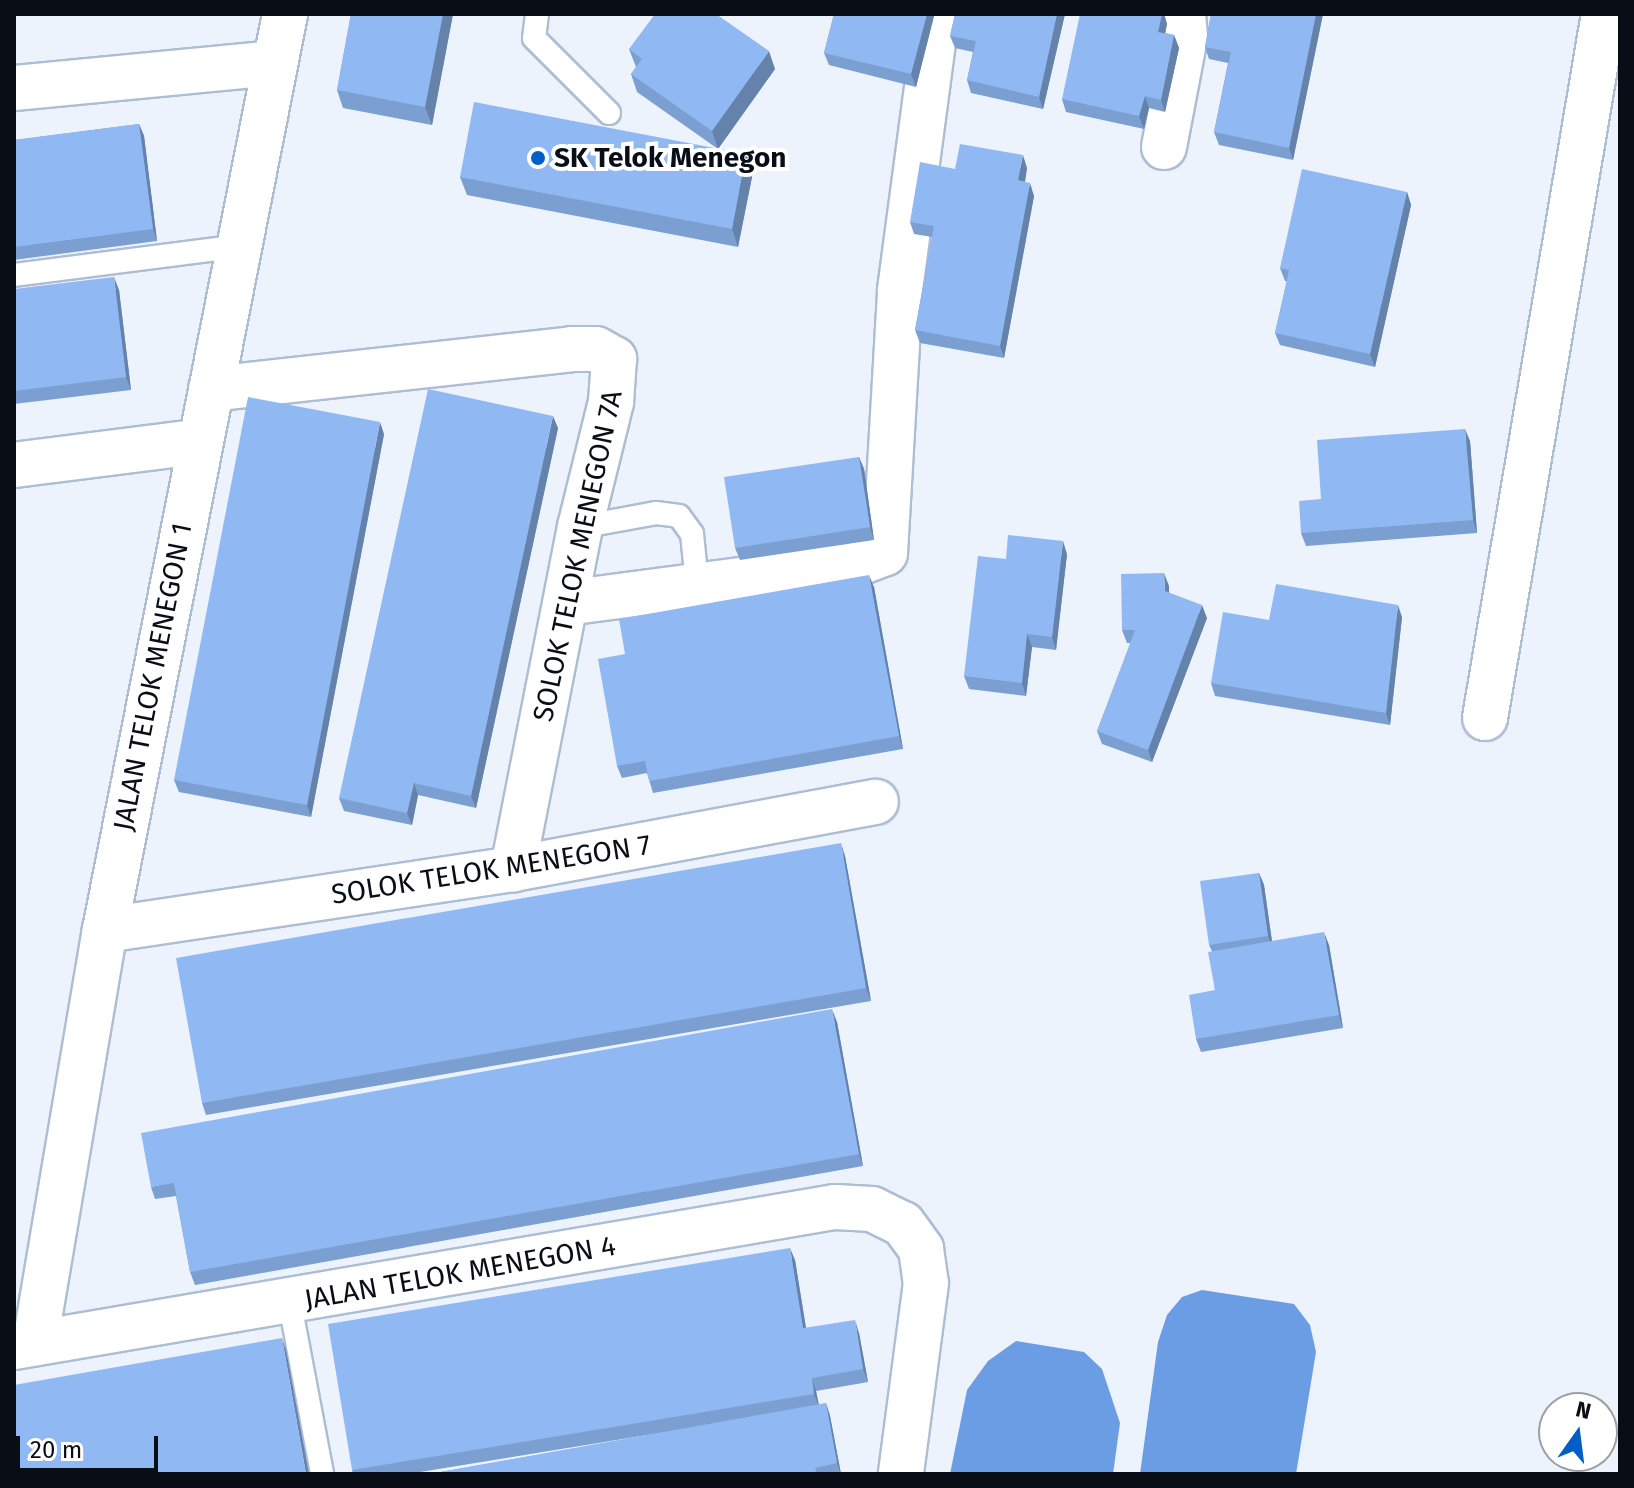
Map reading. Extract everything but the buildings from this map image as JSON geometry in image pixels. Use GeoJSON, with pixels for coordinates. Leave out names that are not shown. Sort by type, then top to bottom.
{"type":"FeatureCollection","features":[{"type":"Feature","properties":{"kind":"street","name":"JALAN TELOK MENEGON 1"},"geometry":{"type":"LineString","coordinates":[[24,1345],[197,442],[241,246],[285,14]]}},
{"type":"Feature","properties":{"kind":"street"},"geometry":{"type":"LineString","coordinates":[[566,603],[697,583],[854,565],[885,553],[900,290],[937,14]]}},
{"type":"Feature","properties":{"kind":"street"},"geometry":{"type":"LineString","coordinates":[[1164,147],[1185,37],[1183,14]]}},
{"type":"Feature","properties":{"kind":"street"},"geometry":{"type":"LineString","coordinates":[[1485,718],[1604,14]]}},
{"type":"Feature","properties":{"kind":"street"},"geometry":{"type":"LineString","coordinates":[[14,88],[275,63]]}},
{"type":"Feature","properties":{"kind":"street","name":"SOLOK TELOK MENEGON 7A"},"geometry":{"type":"LineString","coordinates":[[211,389],[596,349],[614,359],[616,378],[580,527],[513,869]]}},
{"type":"Feature","properties":{"kind":"street"},"geometry":{"type":"LineString","coordinates":[[14,465],[197,442]]}},
{"type":"Feature","properties":{"kind":"street","name":"SOLOK TELOK MENEGON 7"},"geometry":{"type":"LineString","coordinates":[[105,930],[513,869],[876,802]]}},
{"type":"Feature","properties":{"kind":"street","name":"JALAN TELOK MENEGON 4"},"geometry":{"type":"LineString","coordinates":[[24,1345],[290,1304],[835,1207],[872,1209],[903,1224],[921,1249],[926,1283],[901,1474]]}},
{"type":"Feature","properties":{"kind":"lane"},"geometry":{"type":"LineString","coordinates":[[537,14],[534,38],[609,113]]}},
{"type":"Feature","properties":{"kind":"lane"},"geometry":{"type":"LineString","coordinates":[[14,275],[241,246]]}},
{"type":"Feature","properties":{"kind":"lane"},"geometry":{"type":"LineString","coordinates":[[580,527],[656,513],[679,516],[692,534],[697,583]]}},
{"type":"Feature","properties":{"kind":"lane"},"geometry":{"type":"LineString","coordinates":[[290,1304],[322,1474]]}},
{"type":"Feature","properties":{"kind":"water"},"geometry":{"type":"Polygon","coordinates":[[[1202,1290],[1294,1304],[1310,1325],[1316,1352],[1296,1474],[1140,1474],[1158,1342],[1167,1315],[1182,1297],[1202,1290]]]}},
{"type":"Feature","properties":{"kind":"water"},"geometry":{"type":"Polygon","coordinates":[[[1016,1341],[1084,1352],[1102,1369],[1120,1423],[1113,1474],[950,1474],[967,1390],[988,1361],[1016,1341]]]}},
{"type":"Feature","properties":{"kind":"place","name":"SK Telok Menegon"},"geometry":{"type":"Point","coordinates":[538,158]}}]}
